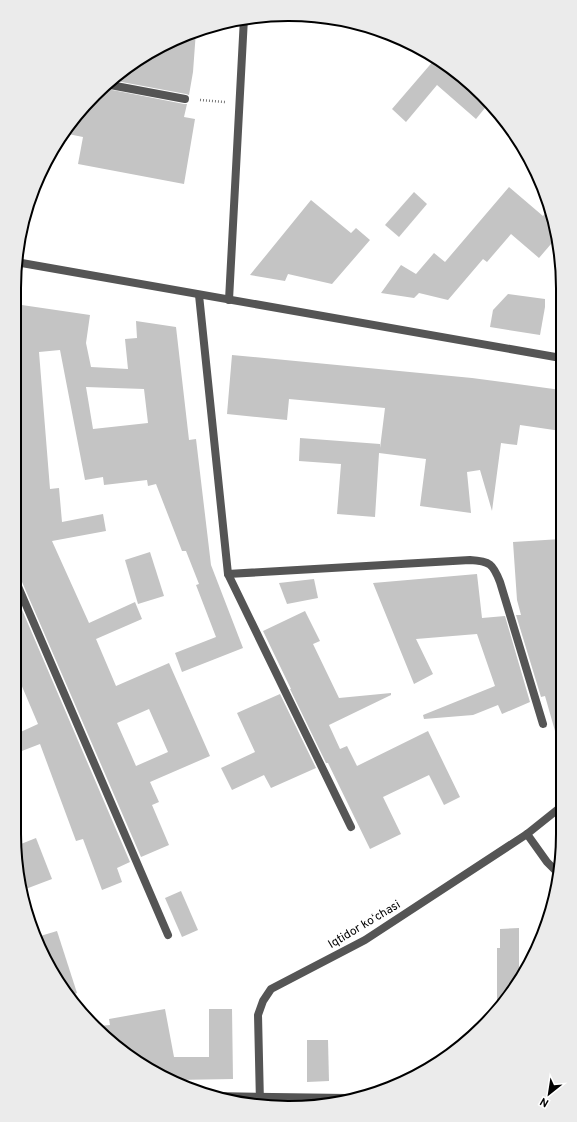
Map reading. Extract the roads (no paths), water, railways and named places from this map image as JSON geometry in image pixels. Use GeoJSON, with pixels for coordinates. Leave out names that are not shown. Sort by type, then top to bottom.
{"type":"FeatureCollection","features":[{"type":"Feature","properties":{"kind":"street"},"geometry":{"type":"LineString","coordinates":[[229,300],[244,25]]}},
{"type":"Feature","properties":{"kind":"street"},"geometry":{"type":"LineString","coordinates":[[114,86],[185,99]]}},
{"type":"Feature","properties":{"kind":"street"},"geometry":{"type":"LineString","coordinates":[[22,263],[556,357]]}},
{"type":"Feature","properties":{"kind":"street"},"geometry":{"type":"LineString","coordinates":[[199,295],[228,574],[352,827]]}},
{"type":"Feature","properties":{"kind":"street"},"geometry":{"type":"LineString","coordinates":[[228,574],[470,560],[479,560],[488,563],[495,569],[500,582],[542,724]]}},
{"type":"Feature","properties":{"kind":"street"},"geometry":{"type":"LineString","coordinates":[[21,593],[168,935]]}},
{"type":"Feature","properties":{"kind":"street","name":"Iqtidor koʻchasi"},"geometry":{"type":"LineString","coordinates":[[260,1099],[258,1015],[262,1002],[271,989],[365,940],[527,834],[556,811]]}},
{"type":"Feature","properties":{"kind":"street"},"geometry":{"type":"LineString","coordinates":[[527,834],[547,862],[554,869]]}},
{"type":"Feature","properties":{"kind":"street"},"geometry":{"type":"LineString","coordinates":[[268,1100],[326,1098]]}}]}
